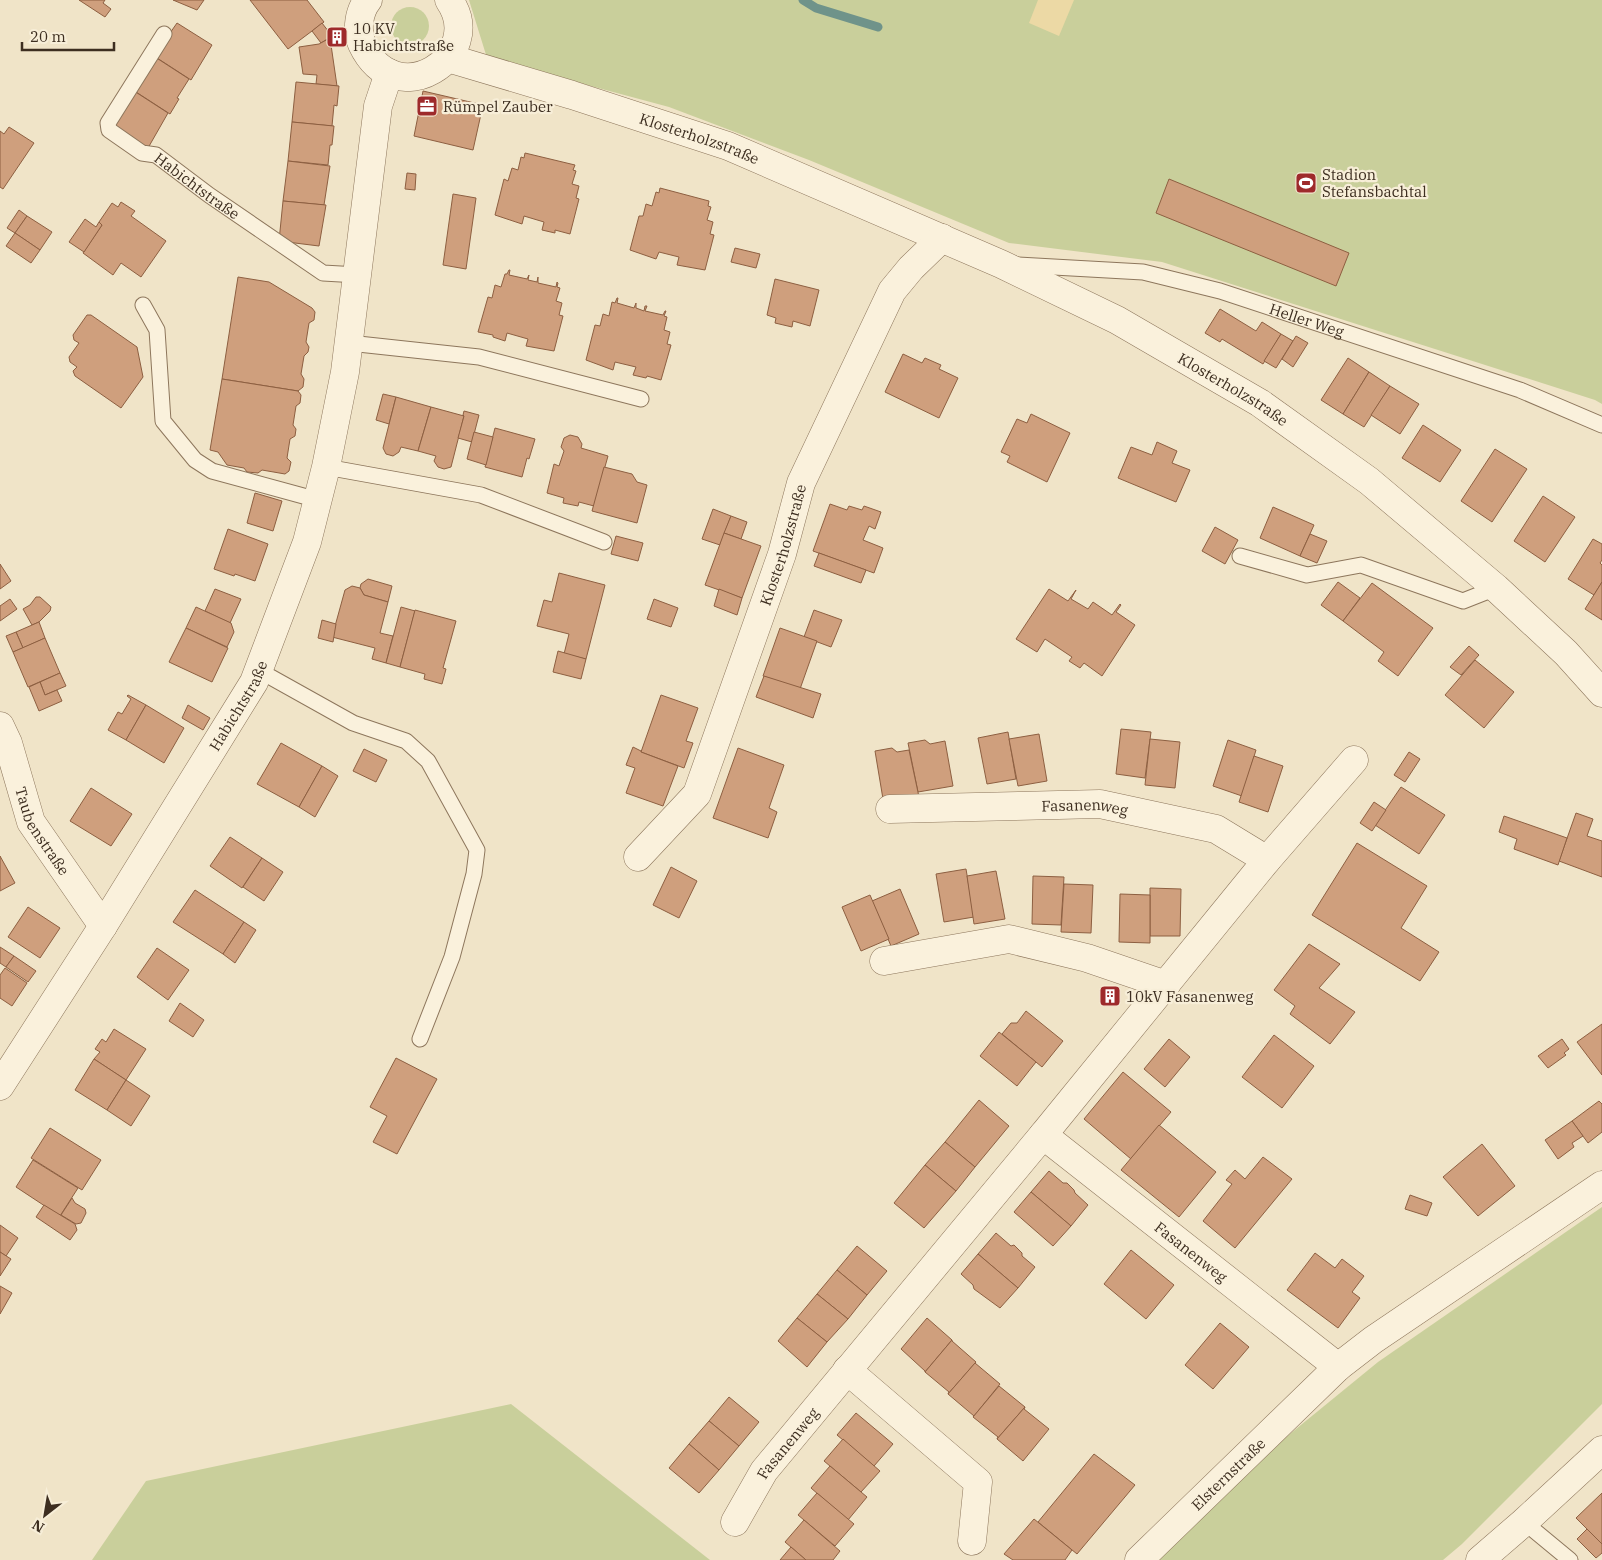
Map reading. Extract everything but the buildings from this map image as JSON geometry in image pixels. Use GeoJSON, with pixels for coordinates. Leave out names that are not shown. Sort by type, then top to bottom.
{"type":"FeatureCollection","features":[{"type":"Feature","properties":{"kind":"street"},"geometry":{"type":"LineString","coordinates":[[368,0],[364,6],[359,23],[360,40],[368,56],[380,68],[389,73],[405,77],[418,76],[434,70],[448,58],[456,42],[458,24],[454,6],[449,0]]}},
{"type":"Feature","properties":{"kind":"street","name":"Klosterholzstraße"},"geometry":{"type":"LineString","coordinates":[[448,58],[572,95],[728,146],[1001,264],[1117,320],[1260,403],[1369,480],[1496,588],[1566,653],[1602,693]]}},
{"type":"Feature","properties":{"kind":"street","name":"Habichtstraße"},"geometry":{"type":"LineString","coordinates":[[0,1086],[103,926],[254,682],[307,542],[326,467],[345,372],[378,106],[389,73]]}},
{"type":"Feature","properties":{"kind":"street","name":"Klosterholzstraße"},"geometry":{"type":"LineString","coordinates":[[638,856],[697,794],[782,554],[801,483],[892,291],[910,268],[942,238]]}},
{"type":"Feature","properties":{"kind":"street","name":"Taubenstraße"},"geometry":{"type":"LineString","coordinates":[[0,726],[8,743],[31,822],[103,926]]}},
{"type":"Feature","properties":{"kind":"street","name":"Fasanenweg"},"geometry":{"type":"LineString","coordinates":[[735,1522],[764,1471],[1043,1135],[1267,860],[1354,760]]}},
{"type":"Feature","properties":{"kind":"street","name":"Fasanenweg"},"geometry":{"type":"LineString","coordinates":[[890,809],[1100,804],[1216,829],[1267,860]]}},
{"type":"Feature","properties":{"kind":"street"},"geometry":{"type":"LineString","coordinates":[[884,961],[1009,939],[1087,958],[1166,985]]}},
{"type":"Feature","properties":{"kind":"street","name":"Fasanenweg"},"geometry":{"type":"LineString","coordinates":[[1043,1135],[1338,1367]]}},
{"type":"Feature","properties":{"kind":"street"},"geometry":{"type":"LineString","coordinates":[[1338,1367],[1373,1340],[1602,1185]]}},
{"type":"Feature","properties":{"kind":"street","name":"Elsternstraße"},"geometry":{"type":"LineString","coordinates":[[1139,1560],[1338,1367]]}},
{"type":"Feature","properties":{"kind":"street"},"geometry":{"type":"LineString","coordinates":[[847,1370],[978,1482],[972,1541]]}},
{"type":"Feature","properties":{"kind":"street"},"geometry":{"type":"LineString","coordinates":[[1480,1560],[1602,1450]]}},
{"type":"Feature","properties":{"kind":"lane","name":"Habichtstraße"},"geometry":{"type":"LineString","coordinates":[[164,34],[108,123],[109,130],[142,153],[156,155],[209,195],[323,273],[358,275]]}},
{"type":"Feature","properties":{"kind":"lane","name":"Heller Weg"},"geometry":{"type":"LineString","coordinates":[[1001,264],[1143,272],[1220,291],[1520,390],[1602,425]]}},
{"type":"Feature","properties":{"kind":"lane"},"geometry":{"type":"LineString","coordinates":[[144,305],[157,330],[163,421],[195,460],[212,471],[318,500]]}},
{"type":"Feature","properties":{"kind":"lane"},"geometry":{"type":"LineString","coordinates":[[349,343],[479,358],[641,399]]}},
{"type":"Feature","properties":{"kind":"lane"},"geometry":{"type":"LineString","coordinates":[[326,467],[481,495],[604,542]]}},
{"type":"Feature","properties":{"kind":"lane"},"geometry":{"type":"LineString","coordinates":[[1240,556],[1307,575],[1361,565],[1463,602],[1496,588]]}},
{"type":"Feature","properties":{"kind":"lane"},"geometry":{"type":"LineString","coordinates":[[258,670],[353,723],[406,741],[428,761],[478,850],[474,874],[452,956],[420,1040]]}},
{"type":"Feature","properties":{"kind":"lane"},"geometry":{"type":"LineString","coordinates":[[1524,1522],[1570,1560]]}},
{"type":"Feature","properties":{"kind":"green space","name":"Stadion Stefansbachtal"},"geometry":{"type":"Polygon","coordinates":[[[469,0],[1602,0],[1602,404],[1595,400],[1162,262],[1009,243],[809,160],[669,107],[487,58],[469,0]]]}},
{"type":"Feature","properties":{"kind":"green space"},"geometry":{"type":"Polygon","coordinates":[[[410,7],[423,13],[429,26],[423,39],[410,45],[397,39],[391,26],[397,13],[410,7]]]}},
{"type":"Feature","properties":{"kind":"green space"},"geometry":{"type":"Polygon","coordinates":[[[1602,1207],[1602,1404],[1462,1544],[1443,1560],[1136,1560],[1378,1362],[1602,1207]]]}},
{"type":"Feature","properties":{"kind":"green space"},"geometry":{"type":"Polygon","coordinates":[[[511,1404],[710,1560],[92,1560],[146,1481],[511,1404]]]}},
{"type":"Feature","properties":{"kind":"sand"},"geometry":{"type":"Polygon","coordinates":[[[1038,0],[1074,0],[1059,36],[1029,23],[1038,0]]]}},
{"type":"Feature","properties":{"kind":"waterway"},"geometry":{"type":"LineString","coordinates":[[803,0],[816,8],[878,27]]}},
{"type":"Feature","properties":{"kind":"place","name":"10 KV Habichtstraße"},"geometry":{"type":"Point","coordinates":[337,37]}},
{"type":"Feature","properties":{"kind":"place","name":"Rümpel Zauber"},"geometry":{"type":"Point","coordinates":[427,106]}},
{"type":"Feature","properties":{"kind":"place","name":"Stadion Stefansbachtal"},"geometry":{"type":"Point","coordinates":[1306,183]}},
{"type":"Feature","properties":{"kind":"place","name":"10kV Fasanenweg"},"geometry":{"type":"Point","coordinates":[1110,996]}}]}
